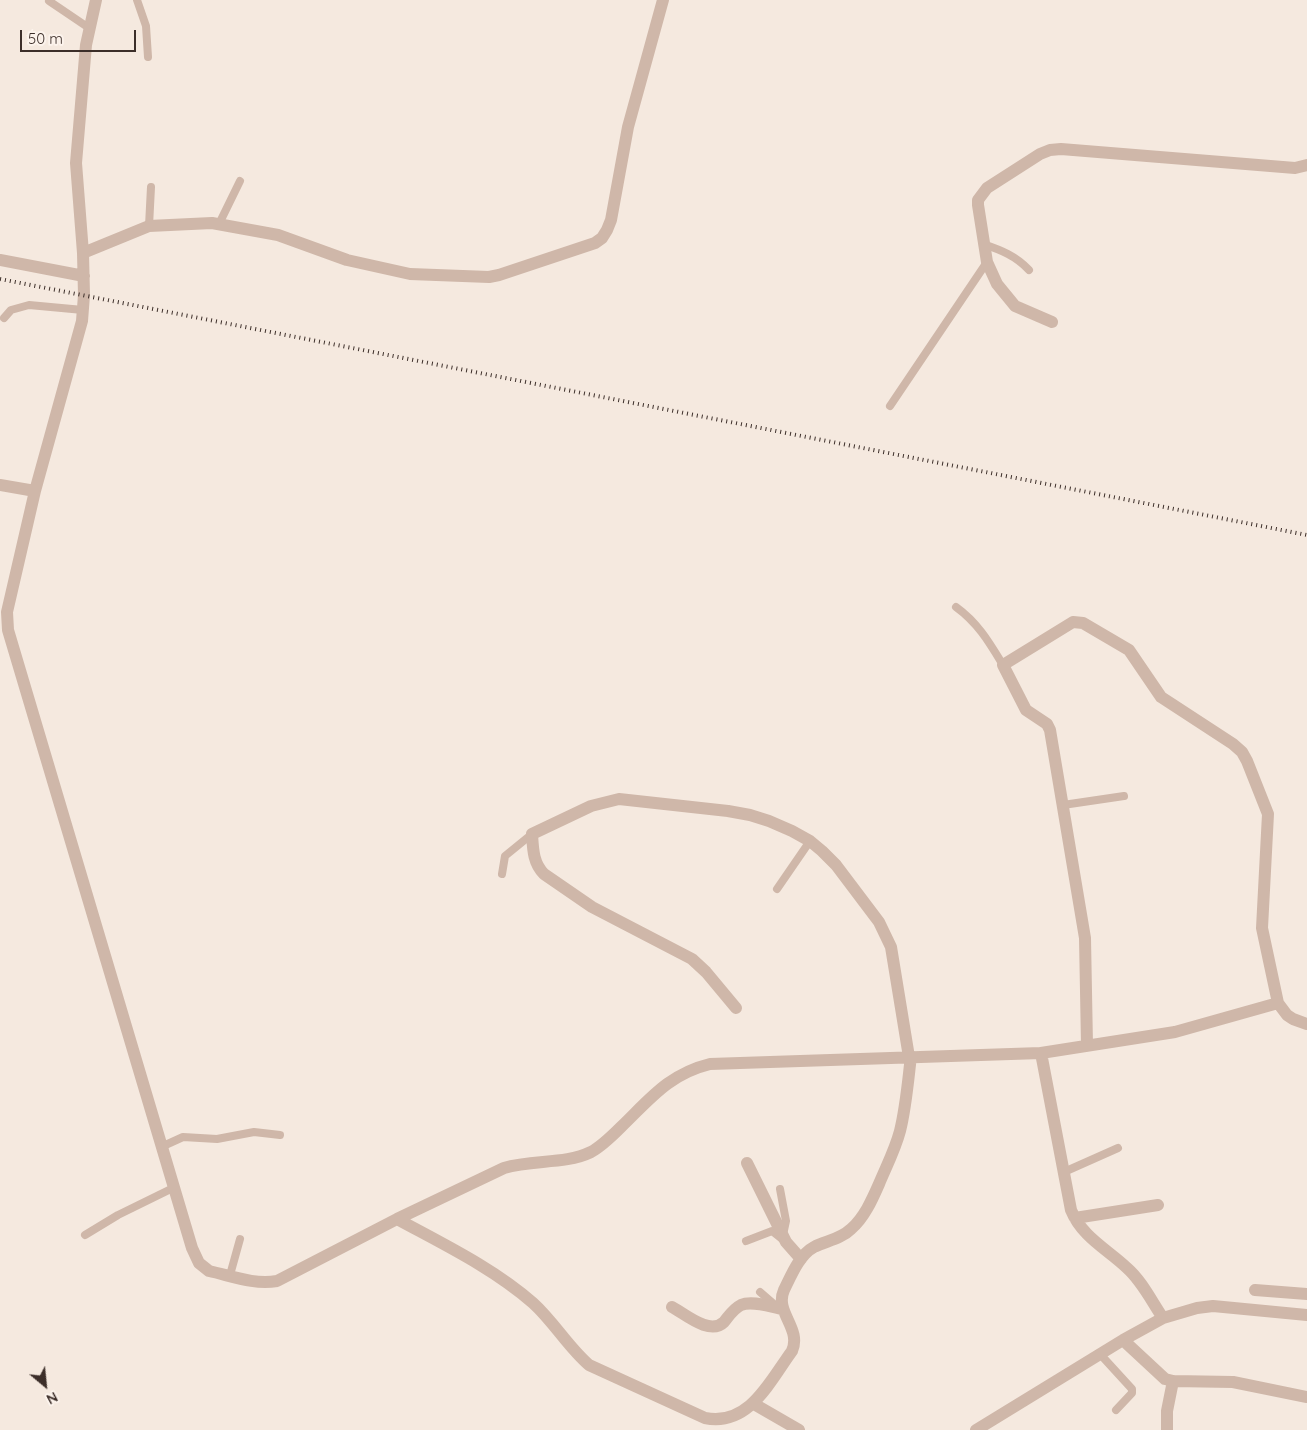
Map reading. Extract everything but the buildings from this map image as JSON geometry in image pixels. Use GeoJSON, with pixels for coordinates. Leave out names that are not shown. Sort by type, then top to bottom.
{"type":"FeatureCollection","features":[{"type":"Feature","properties":{"kind":"street"},"geometry":{"type":"LineString","coordinates":[[96,0],[86,45],[76,163],[84,276],[82,321],[35,491],[7,612],[8,630],[192,1248],[199,1262],[209,1271],[256,1282],[277,1281],[397,1219],[504,1168],[513,1165],[580,1157],[593,1151],[607,1140],[666,1084],[694,1068],[710,1064],[1041,1053],[1175,1032],[1278,1003]]}},
{"type":"Feature","properties":{"kind":"street"},"geometry":{"type":"LineString","coordinates":[[83,253],[149,226],[219,224],[278,235],[354,262],[418,275],[475,277],[499,275],[595,243],[607,230],[611,220],[628,127],[663,0]]}},
{"type":"Feature","properties":{"kind":"street"},"geometry":{"type":"LineString","coordinates":[[1052,322],[1015,306],[998,284],[987,262],[978,205],[981,194],[987,188],[1040,154],[1061,148],[1295,168],[1307,165]]}},
{"type":"Feature","properties":{"kind":"street"},"geometry":{"type":"LineString","coordinates":[[0,260],[84,276]]}},
{"type":"Feature","properties":{"kind":"street"},"geometry":{"type":"LineString","coordinates":[[0,485],[35,491]]}},
{"type":"Feature","properties":{"kind":"street"},"geometry":{"type":"LineString","coordinates":[[1087,1045],[1085,938],[1050,730],[1046,724],[1026,710],[1003,665],[1073,622],[1083,623],[1129,650],[1161,697],[1234,744],[1242,752],[1268,814],[1262,928],[1278,1003],[1287,1015],[1307,1024]]}},
{"type":"Feature","properties":{"kind":"street"},"geometry":{"type":"LineString","coordinates":[[397,1219],[489,1270],[531,1301],[541,1310],[578,1356],[589,1365],[706,1418],[732,1418],[741,1414],[754,1404],[795,1344],[793,1331],[781,1309],[783,1292],[801,1259],[814,1248],[851,1230],[870,1204],[894,1149],[899,1132],[910,1057],[891,947],[879,922],[836,865],[822,850],[810,841],[769,821],[750,815],[619,799],[591,806],[532,834],[533,854],[538,868],[544,874],[592,906],[692,959],[706,972],[736,1008]]}},
{"type":"Feature","properties":{"kind":"street"},"geometry":{"type":"LineString","coordinates":[[1041,1053],[1074,1218],[1085,1233],[1128,1268],[1163,1318]]}},
{"type":"Feature","properties":{"kind":"street"},"geometry":{"type":"LineString","coordinates":[[748,1162],[784,1238],[801,1259]]}},
{"type":"Feature","properties":{"kind":"street"},"geometry":{"type":"LineString","coordinates":[[1074,1218],[1158,1205]]}},
{"type":"Feature","properties":{"kind":"street"},"geometry":{"type":"LineString","coordinates":[[1255,1290],[1307,1294]]}},
{"type":"Feature","properties":{"kind":"street"},"geometry":{"type":"LineString","coordinates":[[1282,1312],[1284,1292]]}},
{"type":"Feature","properties":{"kind":"street"},"geometry":{"type":"LineString","coordinates":[[672,1307],[706,1326],[716,1327],[741,1305],[750,1304],[781,1309]]}},
{"type":"Feature","properties":{"kind":"street"},"geometry":{"type":"LineString","coordinates":[[983,1428],[1100,1354],[1163,1318],[1197,1308],[1213,1306],[1307,1315]]}},
{"type":"Feature","properties":{"kind":"street"},"geometry":{"type":"LineString","coordinates":[[1123,1340],[1165,1379],[1173,1381],[1234,1382],[1307,1397]]}},
{"type":"Feature","properties":{"kind":"street"},"geometry":{"type":"LineString","coordinates":[[1167,1430],[1167,1411],[1173,1381]]}},
{"type":"Feature","properties":{"kind":"street"},"geometry":{"type":"LineString","coordinates":[[754,1404],[799,1430]]}},
{"type":"Feature","properties":{"kind":"lane"},"geometry":{"type":"LineString","coordinates":[[137,0],[146,26],[148,57]]}},
{"type":"Feature","properties":{"kind":"lane"},"geometry":{"type":"LineString","coordinates":[[49,1],[90,28]]}},
{"type":"Feature","properties":{"kind":"lane"},"geometry":{"type":"LineString","coordinates":[[219,224],[240,182]]}},
{"type":"Feature","properties":{"kind":"lane"},"geometry":{"type":"LineString","coordinates":[[149,226],[152,187]]}},
{"type":"Feature","properties":{"kind":"lane"},"geometry":{"type":"LineString","coordinates":[[983,244],[1019,259],[1029,270]]}},
{"type":"Feature","properties":{"kind":"lane"},"geometry":{"type":"LineString","coordinates":[[890,406],[987,262]]}},
{"type":"Feature","properties":{"kind":"lane"},"geometry":{"type":"LineString","coordinates":[[4,318],[11,310],[30,305],[83,310]]}},
{"type":"Feature","properties":{"kind":"lane"},"geometry":{"type":"LineString","coordinates":[[956,607],[971,618],[1003,665]]}},
{"type":"Feature","properties":{"kind":"lane"},"geometry":{"type":"LineString","coordinates":[[1062,805],[1124,796]]}},
{"type":"Feature","properties":{"kind":"lane"},"geometry":{"type":"LineString","coordinates":[[502,874],[505,856],[532,834]]}},
{"type":"Feature","properties":{"kind":"lane"},"geometry":{"type":"LineString","coordinates":[[777,889],[810,841]]}},
{"type":"Feature","properties":{"kind":"lane"},"geometry":{"type":"LineString","coordinates":[[161,1147],[183,1137],[217,1139],[254,1132],[280,1135]]}},
{"type":"Feature","properties":{"kind":"lane"},"geometry":{"type":"LineString","coordinates":[[1064,1172],[1118,1148]]}},
{"type":"Feature","properties":{"kind":"lane"},"geometry":{"type":"LineString","coordinates":[[85,1235],[118,1215],[174,1188]]}},
{"type":"Feature","properties":{"kind":"lane"},"geometry":{"type":"LineString","coordinates":[[746,1241],[772,1232],[784,1238],[786,1221],[780,1188]]}},
{"type":"Feature","properties":{"kind":"lane"},"geometry":{"type":"LineString","coordinates":[[230,1276],[240,1239]]}},
{"type":"Feature","properties":{"kind":"lane"},"geometry":{"type":"LineString","coordinates":[[760,1292],[781,1309]]}},
{"type":"Feature","properties":{"kind":"lane"},"geometry":{"type":"LineString","coordinates":[[1100,1354],[1132,1389],[1132,1393],[1116,1410]]}},
{"type":"Feature","properties":{"kind":"railway"},"geometry":{"type":"LineString","coordinates":[[0,279],[1307,535]]}}]}
